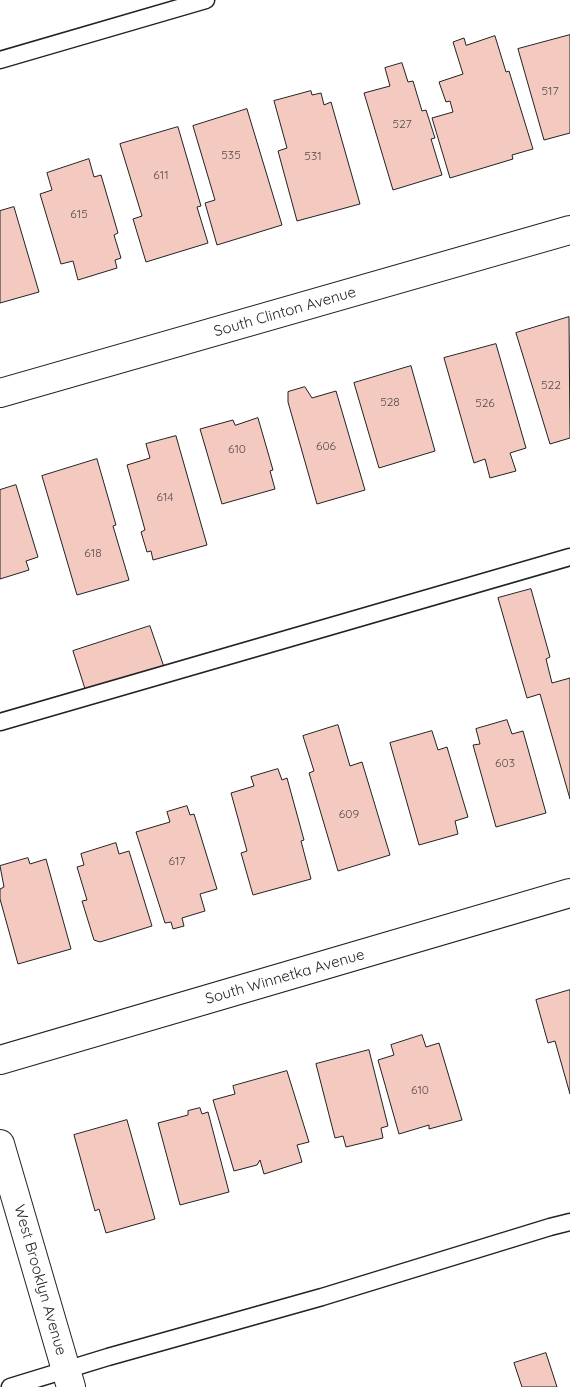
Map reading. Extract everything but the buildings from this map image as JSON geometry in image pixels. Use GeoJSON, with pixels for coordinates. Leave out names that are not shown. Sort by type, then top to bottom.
{"type":"FeatureCollection","features":[{"type":"Feature","properties":{"kind":"street","name":"South Clinton Avenue"},"geometry":{"type":"LineString","coordinates":[[0,394],[570,230]]}},
{"type":"Feature","properties":{"kind":"street","name":"South Winnetka Avenue"},"geometry":{"type":"LineString","coordinates":[[0,1060],[570,893]]}},
{"type":"Feature","properties":{"kind":"street","name":"West Brooklyn Avenue"},"geometry":{"type":"LineString","coordinates":[[0,1144],[68,1379]]}},
{"type":"Feature","properties":{"kind":"lane"},"geometry":{"type":"LineString","coordinates":[[0,60],[206,0]]}},
{"type":"Feature","properties":{"kind":"lane"},"geometry":{"type":"LineString","coordinates":[[0,722],[570,557]]}},
{"type":"Feature","properties":{"kind":"lane"},"geometry":{"type":"LineString","coordinates":[[10,1387],[68,1379],[108,1357],[322,1297],[570,1222]]}}]}
